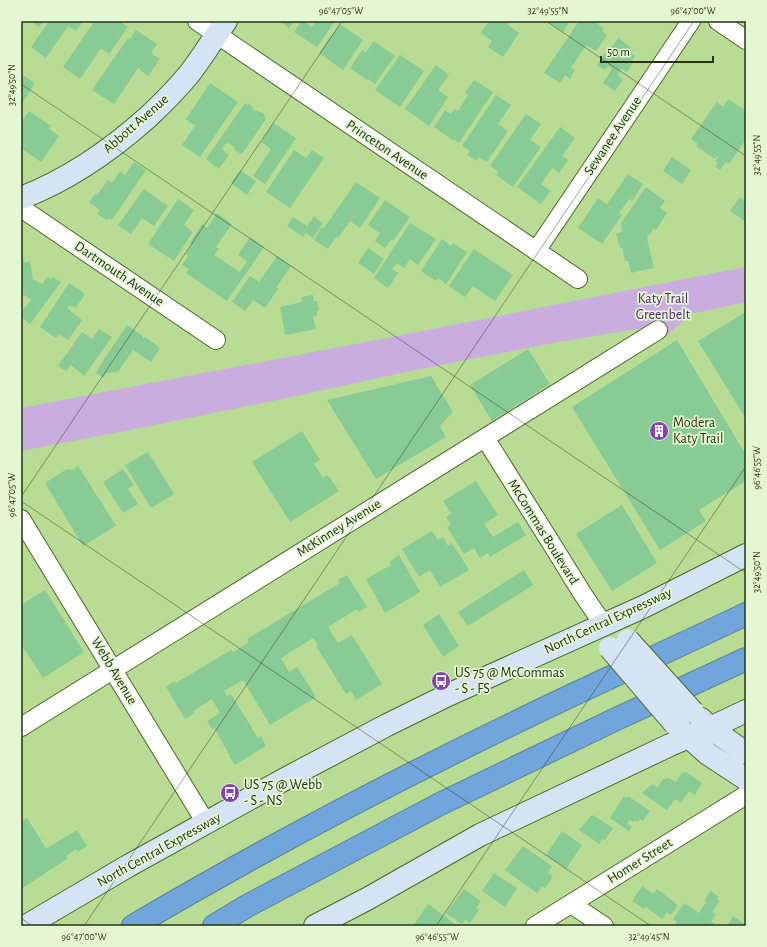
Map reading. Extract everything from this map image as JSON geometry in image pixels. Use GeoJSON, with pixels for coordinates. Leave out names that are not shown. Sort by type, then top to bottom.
{"type":"FeatureCollection","features":[{"type":"Feature","properties":{"kind":"highway"},"geometry":{"type":"LineString","coordinates":[[707,633],[746,598]]}},
{"type":"Feature","properties":{"kind":"highway"},"geometry":{"type":"LineString","coordinates":[[133,926],[265,851],[411,774],[508,726],[746,614]]}},
{"type":"Feature","properties":{"kind":"highway"},"geometry":{"type":"LineString","coordinates":[[214,926],[247,906],[440,804],[612,721],[746,659]]}},
{"type":"Feature","properties":{"kind":"main road","name":"Abbott Avenue"},"geometry":{"type":"LineString","coordinates":[[21,198],[53,184],[83,167],[111,148],[132,131],[167,99],[190,73],[222,28]]}},
{"type":"Feature","properties":{"kind":"main road","name":"North Central Expressway"},"geometry":{"type":"LineString","coordinates":[[26,926],[128,866],[285,779],[448,694],[643,607],[746,555]]}},
{"type":"Feature","properties":{"kind":"main road","name":"McCommas Boulevard"},"geometry":{"type":"LineString","coordinates":[[604,624],[682,730],[708,754],[746,779]]}},
{"type":"Feature","properties":{"kind":"main road","name":"McCommas Boulevard"},"geometry":{"type":"LineString","coordinates":[[619,644],[710,728],[746,753]]}},
{"type":"Feature","properties":{"kind":"main road"},"geometry":{"type":"LineString","coordinates":[[315,926],[480,835],[682,730],[710,728],[746,711]]}},
{"type":"Feature","properties":{"kind":"street","name":"Princeton Avenue"},"geometry":{"type":"LineString","coordinates":[[197,21],[222,28],[536,251],[578,279]]}},
{"type":"Feature","properties":{"kind":"street","name":"Sewanee Avenue"},"geometry":{"type":"LineString","coordinates":[[536,251],[691,21]]}},
{"type":"Feature","properties":{"kind":"street"},"geometry":{"type":"LineString","coordinates":[[718,21],[746,40]]}},
{"type":"Feature","properties":{"kind":"street","name":"Dartmouth Avenue"},"geometry":{"type":"LineString","coordinates":[[21,208],[216,340]]}},
{"type":"Feature","properties":{"kind":"street","name":"McKinney Avenue"},"geometry":{"type":"LineString","coordinates":[[21,727],[658,330]]}},
{"type":"Feature","properties":{"kind":"street","name":"McCommas Boulevard"},"geometry":{"type":"LineString","coordinates":[[485,438],[582,593],[604,624]]}},
{"type":"Feature","properties":{"kind":"street","name":"Webb Avenue"},"geometry":{"type":"LineString","coordinates":[[21,519],[206,823]]}},
{"type":"Feature","properties":{"kind":"street","name":"Homer Street"},"geometry":{"type":"LineString","coordinates":[[535,926],[746,795]]}},
{"type":"Feature","properties":{"kind":"street"},"geometry":{"type":"LineString","coordinates":[[571,904],[604,926]]}},
{"type":"Feature","properties":{"kind":"green space","name":"Katy Trail Greenbelt"},"geometry":{"type":"Polygon","coordinates":[[[746,267],[746,302],[691,314],[667,335],[649,327],[558,342],[21,451],[21,408],[746,267]]]}},
{"type":"Feature","properties":{"kind":"building"},"geometry":{"type":"Polygon","coordinates":[[[30,21],[44,21],[39,27],[30,21]]]}},
{"type":"Feature","properties":{"kind":"building"},"geometry":{"type":"Polygon","coordinates":[[[49,21],[83,21],[76,31],[68,26],[46,58],[31,47],[49,21]]]}},
{"type":"Feature","properties":{"kind":"building"},"geometry":{"type":"Polygon","coordinates":[[[96,21],[119,21],[128,27],[109,54],[101,48],[80,79],[63,67],[96,21]]]}},
{"type":"Feature","properties":{"kind":"building"},"geometry":{"type":"Polygon","coordinates":[[[280,21],[294,21],[289,28],[280,21]]]}},
{"type":"Feature","properties":{"kind":"building"},"geometry":{"type":"Polygon","coordinates":[[[301,21],[312,27],[316,21],[335,21],[317,47],[294,32],[301,21]]]}},
{"type":"Feature","properties":{"kind":"building"},"geometry":{"type":"Polygon","coordinates":[[[489,21],[509,21],[507,24],[519,33],[503,57],[488,47],[492,41],[481,33],[489,21]]]}},
{"type":"Feature","properties":{"kind":"building"},"geometry":{"type":"Polygon","coordinates":[[[546,21],[570,21],[563,32],[546,21]]]}},
{"type":"Feature","properties":{"kind":"building"},"geometry":{"type":"Polygon","coordinates":[[[579,21],[593,21],[604,28],[602,31],[607,35],[596,51],[586,45],[571,68],[575,70],[570,79],[565,75],[560,83],[544,73],[579,21]]]}},
{"type":"Feature","properties":{"kind":"building"},"geometry":{"type":"Polygon","coordinates":[[[340,24],[363,40],[343,70],[319,53],[340,24]]]}},
{"type":"Feature","properties":{"kind":"building"},"geometry":{"type":"Polygon","coordinates":[[[136,30],[157,44],[151,53],[160,59],[148,76],[138,68],[114,104],[92,90],[128,38],[130,39],[136,30]]]}},
{"type":"Feature","properties":{"kind":"building"},"geometry":{"type":"Polygon","coordinates":[[[618,38],[631,47],[628,52],[635,56],[631,62],[633,63],[627,72],[622,69],[617,75],[623,79],[615,91],[603,83],[612,69],[608,66],[605,70],[597,65],[618,38]]]}},
{"type":"Feature","properties":{"kind":"building"},"geometry":{"type":"Polygon","coordinates":[[[374,41],[395,56],[375,84],[350,68],[362,50],[366,52],[374,41]]]}},
{"type":"Feature","properties":{"kind":"building"},"geometry":{"type":"Polygon","coordinates":[[[400,55],[424,71],[400,107],[375,90],[400,55]]]}},
{"type":"Feature","properties":{"kind":"building"},"geometry":{"type":"Polygon","coordinates":[[[436,65],[449,75],[438,90],[448,97],[429,126],[405,109],[436,65]]]}},
{"type":"Feature","properties":{"kind":"building"},"geometry":{"type":"Polygon","coordinates":[[[21,74],[35,83],[21,105],[21,74]]]}},
{"type":"Feature","properties":{"kind":"building"},"geometry":{"type":"Polygon","coordinates":[[[474,80],[493,92],[459,143],[434,127],[445,110],[451,114],[454,109],[458,111],[468,95],[465,93],[474,80]]]}},
{"type":"Feature","properties":{"kind":"building"},"geometry":{"type":"Polygon","coordinates":[[[210,83],[238,102],[200,157],[182,145],[195,126],[186,119],[210,83]]]}},
{"type":"Feature","properties":{"kind":"building"},"geometry":{"type":"Polygon","coordinates":[[[496,95],[511,105],[498,124],[508,131],[487,162],[479,157],[477,161],[467,155],[470,151],[462,146],[496,95]]]}},
{"type":"Feature","properties":{"kind":"building"},"geometry":{"type":"Polygon","coordinates":[[[728,99],[746,111],[746,139],[729,164],[726,162],[720,170],[715,167],[718,163],[715,161],[718,157],[716,156],[715,159],[696,146],[698,144],[691,139],[717,102],[723,107],[728,99]]]}},
{"type":"Feature","properties":{"kind":"building"},"geometry":{"type":"Polygon","coordinates":[[[245,103],[247,105],[249,103],[254,110],[263,113],[266,119],[242,154],[235,151],[234,147],[228,143],[225,144],[222,149],[229,155],[219,169],[206,159],[245,103]]]}},
{"type":"Feature","properties":{"kind":"building"},"geometry":{"type":"Polygon","coordinates":[[[29,111],[51,126],[49,129],[59,136],[41,162],[21,148],[21,122],[29,111]]]}},
{"type":"Feature","properties":{"kind":"building"},"geometry":{"type":"Polygon","coordinates":[[[526,114],[541,124],[530,140],[541,147],[513,187],[496,175],[499,172],[490,166],[526,114]]]}},
{"type":"Feature","properties":{"kind":"building"},"geometry":{"type":"Polygon","coordinates":[[[273,123],[296,138],[265,184],[253,176],[271,149],[261,142],[273,123]]]}},
{"type":"Feature","properties":{"kind":"building"},"geometry":{"type":"Polygon","coordinates":[[[560,127],[575,138],[562,156],[568,160],[559,173],[552,168],[541,184],[551,191],[541,204],[517,187],[560,127]]]}},
{"type":"Feature","properties":{"kind":"building"},"geometry":{"type":"Polygon","coordinates":[[[294,150],[306,158],[312,150],[324,158],[290,208],[266,192],[294,150]]]}},
{"type":"Feature","properties":{"kind":"building"},"geometry":{"type":"Polygon","coordinates":[[[672,157],[691,170],[682,184],[663,171],[672,157]]]}},
{"type":"Feature","properties":{"kind":"building"},"geometry":{"type":"Polygon","coordinates":[[[134,162],[146,170],[112,220],[109,218],[107,220],[97,214],[100,210],[89,202],[95,194],[97,195],[108,180],[112,183],[120,171],[125,175],[134,162]]]}},
{"type":"Feature","properties":{"kind":"building"},"geometry":{"type":"Polygon","coordinates":[[[240,170],[256,181],[247,195],[231,183],[240,170]]]}},
{"type":"Feature","properties":{"kind":"building"},"geometry":{"type":"Polygon","coordinates":[[[628,174],[643,184],[632,201],[629,199],[619,213],[622,215],[602,244],[578,228],[598,198],[607,204],[628,174]]]}},
{"type":"Feature","properties":{"kind":"building"},"geometry":{"type":"Polygon","coordinates":[[[356,182],[380,198],[360,228],[350,221],[328,249],[314,240],[356,182]]]}},
{"type":"Feature","properties":{"kind":"building"},"geometry":{"type":"Polygon","coordinates":[[[646,187],[665,201],[660,208],[667,213],[656,230],[654,228],[647,238],[654,268],[631,273],[628,261],[625,261],[622,247],[620,248],[616,234],[622,232],[621,223],[646,187]]]}},
{"type":"Feature","properties":{"kind":"building"},"geometry":{"type":"Polygon","coordinates":[[[144,189],[168,206],[154,226],[142,218],[131,234],[118,225],[144,189]]]}},
{"type":"Feature","properties":{"kind":"building"},"geometry":{"type":"Polygon","coordinates":[[[740,197],[746,202],[746,222],[730,211],[740,197]]]}},
{"type":"Feature","properties":{"kind":"building"},"geometry":{"type":"Polygon","coordinates":[[[178,199],[194,210],[184,225],[193,232],[174,261],[148,244],[178,199]]]}},
{"type":"Feature","properties":{"kind":"building"},"geometry":{"type":"Polygon","coordinates":[[[385,200],[410,217],[393,241],[391,240],[385,248],[375,241],[380,233],[368,225],[385,200]]]}},
{"type":"Feature","properties":{"kind":"building"},"geometry":{"type":"Polygon","coordinates":[[[217,213],[232,224],[216,247],[219,249],[214,255],[240,272],[247,261],[238,255],[250,237],[264,247],[227,301],[186,273],[189,269],[182,265],[188,256],[186,254],[192,244],[190,243],[202,224],[207,228],[217,213]]]}},
{"type":"Feature","properties":{"kind":"building"},"geometry":{"type":"Polygon","coordinates":[[[314,216],[323,223],[313,238],[306,233],[303,237],[287,226],[293,217],[307,226],[314,216]]]}},
{"type":"Feature","properties":{"kind":"building"},"geometry":{"type":"Polygon","coordinates":[[[410,223],[436,239],[418,265],[410,259],[404,268],[397,263],[392,269],[398,273],[388,288],[374,278],[410,223]]]}},
{"type":"Feature","properties":{"kind":"building"},"geometry":{"type":"Polygon","coordinates":[[[442,239],[451,246],[453,243],[467,252],[446,284],[438,278],[436,281],[421,271],[442,239]]]}},
{"type":"Feature","properties":{"kind":"building"},"geometry":{"type":"Polygon","coordinates":[[[368,248],[384,259],[374,274],[358,263],[368,248]]]}},
{"type":"Feature","properties":{"kind":"building"},"geometry":{"type":"Polygon","coordinates":[[[474,249],[513,275],[495,301],[473,286],[465,297],[449,286],[474,249]]]}},
{"type":"Feature","properties":{"kind":"building"},"geometry":{"type":"Polygon","coordinates":[[[23,256],[24,263],[30,261],[33,279],[42,284],[47,277],[51,279],[53,277],[61,282],[30,324],[21,317],[21,312],[31,300],[24,295],[21,299],[21,257],[23,256]]]}},
{"type":"Feature","properties":{"kind":"building"},"geometry":{"type":"Polygon","coordinates":[[[277,256],[291,266],[265,308],[253,300],[245,311],[232,302],[250,276],[259,282],[277,256]]]}},
{"type":"Feature","properties":{"kind":"building"},"geometry":{"type":"Polygon","coordinates":[[[69,283],[85,294],[76,308],[70,305],[67,308],[82,320],[68,340],[59,334],[56,338],[40,327],[69,283]]]}},
{"type":"Feature","properties":{"kind":"building"},"geometry":{"type":"Polygon","coordinates":[[[313,295],[314,301],[317,301],[319,311],[317,311],[317,316],[313,317],[316,329],[285,335],[280,307],[302,302],[301,297],[313,295]]]}},
{"type":"Feature","properties":{"kind":"building"},"geometry":{"type":"Polygon","coordinates":[[[746,312],[746,419],[698,341],[746,312]]]}},
{"type":"Feature","properties":{"kind":"building"},"geometry":{"type":"Polygon","coordinates":[[[127,325],[143,336],[142,337],[144,339],[145,337],[160,348],[151,362],[133,350],[118,372],[106,373],[104,378],[96,373],[127,325]]]}},
{"type":"Feature","properties":{"kind":"building"},"geometry":{"type":"Polygon","coordinates":[[[99,329],[112,337],[84,376],[71,365],[66,371],[58,366],[82,332],[92,339],[99,329]]]}},
{"type":"Feature","properties":{"kind":"building","name":"Modera Katy Trail"},"geometry":{"type":"Polygon","coordinates":[[[677,340],[746,455],[746,481],[699,510],[706,521],[660,550],[572,407],[677,340]]]}},
{"type":"Feature","properties":{"kind":"building"},"geometry":{"type":"Polygon","coordinates":[[[528,349],[550,384],[492,421],[470,385],[528,349]]]}},
{"type":"Feature","properties":{"kind":"building"},"geometry":{"type":"Polygon","coordinates":[[[431,376],[453,412],[440,426],[446,437],[376,479],[327,400],[431,376]]]}},
{"type":"Feature","properties":{"kind":"building"},"geometry":{"type":"Polygon","coordinates":[[[302,431],[320,460],[314,464],[323,478],[328,475],[339,491],[290,522],[252,462],[302,431]]]}},
{"type":"Feature","properties":{"kind":"building"},"geometry":{"type":"Polygon","coordinates":[[[148,452],[174,494],[151,508],[125,465],[148,452]]]}},
{"type":"Feature","properties":{"kind":"building"},"geometry":{"type":"Polygon","coordinates":[[[78,466],[117,525],[83,546],[45,483],[67,469],[73,470],[78,466]]]}},
{"type":"Feature","properties":{"kind":"building"},"geometry":{"type":"Polygon","coordinates":[[[123,469],[134,485],[128,489],[138,504],[123,513],[103,482],[123,469]]]}},
{"type":"Feature","properties":{"kind":"building"},"geometry":{"type":"Polygon","coordinates":[[[476,481],[498,515],[484,524],[493,537],[518,522],[526,535],[490,557],[488,553],[480,558],[474,548],[464,554],[447,527],[451,525],[446,517],[451,514],[443,501],[476,481]]]}},
{"type":"Feature","properties":{"kind":"building"},"geometry":{"type":"Polygon","coordinates":[[[622,505],[657,563],[612,591],[576,534],[622,505]]]}},
{"type":"Feature","properties":{"kind":"building"},"geometry":{"type":"Polygon","coordinates":[[[432,531],[438,540],[443,537],[448,546],[452,543],[469,570],[440,587],[430,570],[419,577],[402,549],[432,531]]]}},
{"type":"Feature","properties":{"kind":"building"},"geometry":{"type":"Polygon","coordinates":[[[399,555],[420,592],[385,613],[366,579],[391,565],[389,562],[399,555]]]}},
{"type":"Feature","properties":{"kind":"building"},"geometry":{"type":"Polygon","coordinates":[[[524,570],[533,585],[468,626],[458,612],[524,570]]]}},
{"type":"Feature","properties":{"kind":"building"},"geometry":{"type":"Polygon","coordinates":[[[347,575],[367,607],[358,612],[357,609],[328,627],[338,643],[352,635],[382,684],[356,700],[351,691],[346,694],[316,646],[318,645],[313,638],[281,658],[289,672],[297,667],[316,697],[270,725],[243,680],[224,691],[227,696],[231,694],[258,738],[261,736],[266,746],[235,765],[214,728],[212,729],[207,721],[220,713],[212,699],[193,711],[194,713],[185,719],[166,687],[175,681],[176,683],[231,650],[233,652],[249,642],[247,639],[340,583],[338,580],[347,575]]]}},
{"type":"Feature","properties":{"kind":"building"},"geometry":{"type":"Polygon","coordinates":[[[45,590],[84,652],[43,678],[21,644],[21,605],[45,590]]]}},
{"type":"Feature","properties":{"kind":"building"},"geometry":{"type":"Polygon","coordinates":[[[439,614],[459,646],[443,657],[423,625],[439,614]]]}},
{"type":"Feature","properties":{"kind":"building"},"geometry":{"type":"Polygon","coordinates":[[[686,772],[702,783],[695,795],[689,791],[681,803],[675,799],[667,810],[642,793],[652,784],[657,788],[663,779],[669,778],[676,782],[682,773],[686,772]]]}},
{"type":"Feature","properties":{"kind":"building"},"geometry":{"type":"Polygon","coordinates":[[[624,796],[626,798],[628,796],[650,811],[643,821],[640,819],[638,822],[635,820],[634,822],[630,820],[627,824],[632,827],[629,831],[610,818],[624,796]]]}},
{"type":"Feature","properties":{"kind":"building"},"geometry":{"type":"Polygon","coordinates":[[[593,815],[613,828],[605,840],[602,839],[599,844],[579,830],[593,815]]]}},
{"type":"Feature","properties":{"kind":"building"},"geometry":{"type":"Polygon","coordinates":[[[27,818],[46,848],[77,830],[87,846],[78,852],[76,849],[66,856],[67,859],[21,889],[21,821],[27,818]]]}},
{"type":"Feature","properties":{"kind":"building"},"geometry":{"type":"Polygon","coordinates":[[[562,831],[582,845],[566,869],[546,855],[562,831]]]}},
{"type":"Feature","properties":{"kind":"building"},"geometry":{"type":"Polygon","coordinates":[[[523,846],[552,866],[548,873],[553,876],[545,888],[542,886],[537,893],[505,870],[523,846]]]}},
{"type":"Feature","properties":{"kind":"building"},"geometry":{"type":"Polygon","coordinates":[[[494,873],[517,888],[505,907],[482,891],[494,873]]]}},
{"type":"Feature","properties":{"kind":"building"},"geometry":{"type":"Polygon","coordinates":[[[642,886],[653,894],[657,889],[678,905],[671,915],[667,912],[662,919],[646,907],[644,909],[632,901],[642,886]]]}},
{"type":"Feature","properties":{"kind":"building"},"geometry":{"type":"Polygon","coordinates":[[[464,889],[481,901],[476,908],[479,910],[470,923],[465,920],[462,924],[446,913],[464,889]]]}},
{"type":"Feature","properties":{"kind":"building"},"geometry":{"type":"Polygon","coordinates":[[[711,891],[719,897],[717,900],[720,901],[712,912],[716,915],[711,921],[714,923],[712,926],[674,926],[677,922],[673,919],[684,903],[699,913],[706,902],[704,901],[711,891]]]}},
{"type":"Feature","properties":{"kind":"building"},"geometry":{"type":"Polygon","coordinates":[[[428,904],[455,924],[454,926],[413,926],[428,904]]]}},
{"type":"Feature","properties":{"kind":"building"},"geometry":{"type":"Polygon","coordinates":[[[733,916],[746,925],[727,926],[733,916]]]}},
{"type":"Feature","properties":{"kind":"place","name":"Modera Katy Trail"},"geometry":{"type":"Point","coordinates":[659,431]}},
{"type":"Feature","properties":{"kind":"place","name":"US 75 @ McCommas - S - FS"},"geometry":{"type":"Point","coordinates":[441,681]}},
{"type":"Feature","properties":{"kind":"place","name":"US 75 @ Webb - S - NS"},"geometry":{"type":"Point","coordinates":[230,793]}}]}
